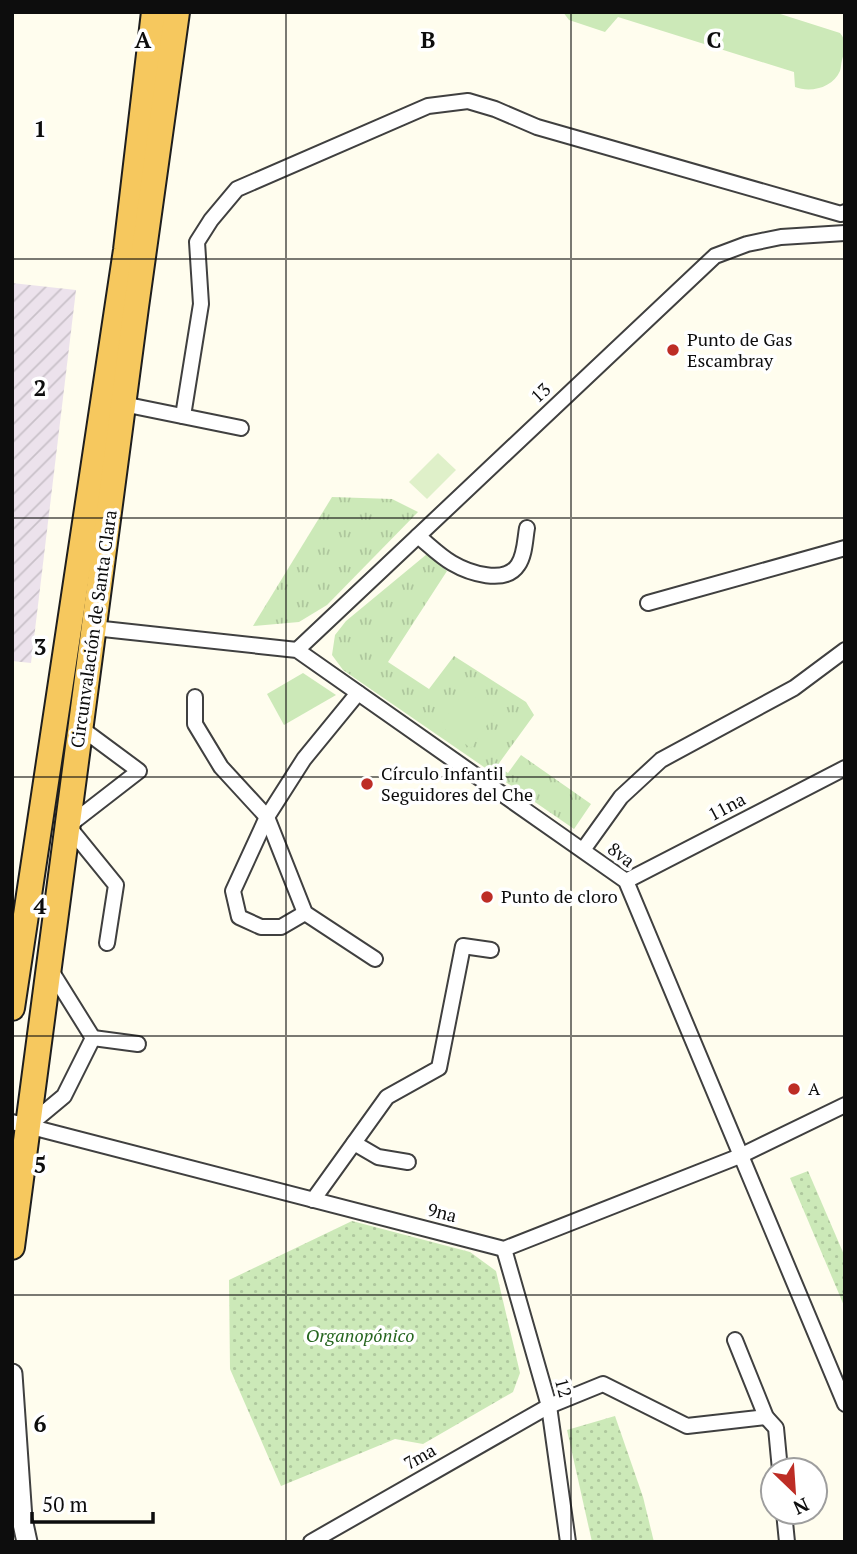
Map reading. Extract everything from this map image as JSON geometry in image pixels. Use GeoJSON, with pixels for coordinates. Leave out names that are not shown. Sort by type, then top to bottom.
{"type":"FeatureCollection","features":[{"type":"Feature","properties":{"kind":"highway","name":"Circunvalación de Santa Clara"},"geometry":{"type":"LineString","coordinates":[[12,1247],[20,1124],[49,968],[123,404],[127,301],[154,12]]}},
{"type":"Feature","properties":{"kind":"highway","name":"Circunvalación de Santa Clara"},"geometry":{"type":"LineString","coordinates":[[12,1008],[20,900],[177,12]]}},
{"type":"Feature","properties":{"kind":"street"},"geometry":{"type":"LineString","coordinates":[[183,416],[201,304],[197,242],[211,220],[237,189],[428,106],[468,101],[537,127],[841,214],[845,212]]}},
{"type":"Feature","properties":{"kind":"street","name":"13"},"geometry":{"type":"LineString","coordinates":[[297,650],[715,256],[747,244],[781,237],[845,233]]}},
{"type":"Feature","properties":{"kind":"street"},"geometry":{"type":"LineString","coordinates":[[123,404],[241,428]]}},
{"type":"Feature","properties":{"kind":"street"},"geometry":{"type":"LineString","coordinates":[[418,536],[451,563],[472,572],[495,576],[510,574],[519,564],[527,528]]}},
{"type":"Feature","properties":{"kind":"street"},"geometry":{"type":"LineString","coordinates":[[648,604],[845,548]]}},
{"type":"Feature","properties":{"kind":"street","name":"8va"},"geometry":{"type":"LineString","coordinates":[[94,628],[297,650],[626,881],[845,1404]]}},
{"type":"Feature","properties":{"kind":"street"},"geometry":{"type":"LineString","coordinates":[[583,850],[621,797],[661,760],[794,688],[845,650]]}},
{"type":"Feature","properties":{"kind":"street"},"geometry":{"type":"LineString","coordinates":[[305,914],[281,927],[261,928],[239,917],[233,891],[267,817],[304,759],[358,693]]}},
{"type":"Feature","properties":{"kind":"street"},"geometry":{"type":"LineString","coordinates":[[195,697],[195,724],[221,767],[267,817],[305,914],[375,959]]}},
{"type":"Feature","properties":{"kind":"street"},"geometry":{"type":"LineString","coordinates":[[81,728],[139,771],[68,826],[116,885],[107,943]]}},
{"type":"Feature","properties":{"kind":"street","name":"11na"},"geometry":{"type":"LineString","coordinates":[[626,881],[845,768]]}},
{"type":"Feature","properties":{"kind":"street"},"geometry":{"type":"LineString","coordinates":[[313,1200],[387,1097],[439,1068],[463,946],[491,950]]}},
{"type":"Feature","properties":{"kind":"street"},"geometry":{"type":"LineString","coordinates":[[49,968],[93,1038]]}},
{"type":"Feature","properties":{"kind":"street"},"geometry":{"type":"LineString","coordinates":[[93,1038],[138,1044]]}},
{"type":"Feature","properties":{"kind":"street"},"geometry":{"type":"LineString","coordinates":[[20,1124],[64,1096],[93,1038]]}},
{"type":"Feature","properties":{"kind":"street"},"geometry":{"type":"LineString","coordinates":[[504,1248],[740,1156],[845,1105]]}},
{"type":"Feature","properties":{"kind":"street","name":"9na"},"geometry":{"type":"LineString","coordinates":[[20,1124],[504,1248]]}},
{"type":"Feature","properties":{"kind":"street"},"geometry":{"type":"LineString","coordinates":[[354,1143],[378,1157],[408,1162]]}},
{"type":"Feature","properties":{"kind":"street","name":"12"},"geometry":{"type":"LineString","coordinates":[[504,1248],[549,1406],[568,1542]]}},
{"type":"Feature","properties":{"kind":"street"},"geometry":{"type":"LineString","coordinates":[[735,1340],[766,1417],[776,1428],[779,1456]]}},
{"type":"Feature","properties":{"kind":"street"},"geometry":{"type":"LineString","coordinates":[[12,1374],[22,1519],[27,1542]]}},
{"type":"Feature","properties":{"kind":"street","name":"7ma"},"geometry":{"type":"LineString","coordinates":[[311,1542],[549,1406],[603,1384],[687,1426],[766,1417]]}},
{"type":"Feature","properties":{"kind":"shaded area"},"geometry":{"type":"Polygon","coordinates":[[[12,283],[76,290],[31,663],[12,661],[12,283]]]}},
{"type":"Feature","properties":{"kind":"green space"},"geometry":{"type":"Polygon","coordinates":[[[563,12],[774,12],[840,33],[845,49],[840,71],[832,82],[820,88],[801,89],[795,87],[794,72],[618,17],[605,32],[569,20],[563,12]]]}},
{"type":"Feature","properties":{"kind":"green space"},"geometry":{"type":"Polygon","coordinates":[[[438,453],[456,470],[427,499],[409,482],[438,453]]]}},
{"type":"Feature","properties":{"kind":"green space"},"geometry":{"type":"Polygon","coordinates":[[[332,497],[392,499],[418,512],[327,605],[299,622],[253,626],[332,497]]]}},
{"type":"Feature","properties":{"kind":"green space"},"geometry":{"type":"Polygon","coordinates":[[[427,554],[447,571],[388,662],[429,689],[454,656],[526,702],[534,715],[497,766],[508,773],[521,755],[591,804],[574,829],[343,670],[332,655],[335,635],[346,621],[427,554]]]}},
{"type":"Feature","properties":{"kind":"green space"},"geometry":{"type":"Polygon","coordinates":[[[303,673],[336,695],[284,725],[267,694],[303,673]]]}},
{"type":"Feature","properties":{"kind":"green space"},"geometry":{"type":"Polygon","coordinates":[[[465,690],[496,712],[471,748],[440,726],[465,690]]]}},
{"type":"Feature","properties":{"kind":"green space"},"geometry":{"type":"Polygon","coordinates":[[[808,1171],[845,1257],[845,1308],[790,1178],[808,1171]]]}},
{"type":"Feature","properties":{"kind":"green space","name":"Organopónico"},"geometry":{"type":"Polygon","coordinates":[[[352,1221],[470,1252],[496,1271],[520,1373],[513,1392],[423,1444],[395,1439],[281,1486],[230,1369],[229,1280],[352,1221]]]}},
{"type":"Feature","properties":{"kind":"green space"},"geometry":{"type":"Polygon","coordinates":[[[615,1416],[643,1497],[654,1542],[592,1542],[567,1430],[615,1416]]]}},
{"type":"Feature","properties":{"kind":"place","name":"Punto de Gas Escambray"},"geometry":{"type":"Point","coordinates":[673,350]}},
{"type":"Feature","properties":{"kind":"place","name":"Círculo Infantil Seguidores del Che"},"geometry":{"type":"Point","coordinates":[367,784]}},
{"type":"Feature","properties":{"kind":"place","name":"Punto de cloro"},"geometry":{"type":"Point","coordinates":[487,897]}},
{"type":"Feature","properties":{"kind":"place","name":"A"},"geometry":{"type":"Point","coordinates":[794,1089]}}]}
